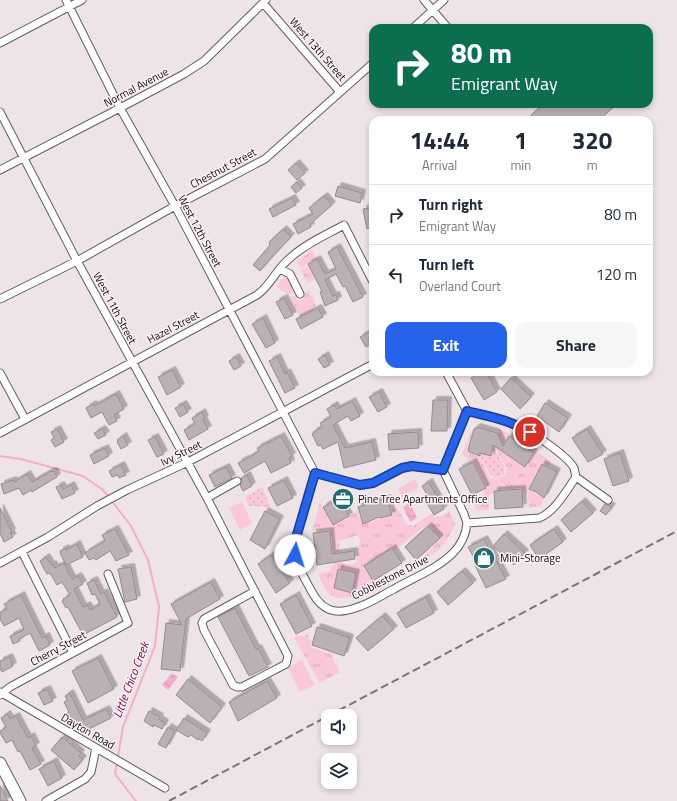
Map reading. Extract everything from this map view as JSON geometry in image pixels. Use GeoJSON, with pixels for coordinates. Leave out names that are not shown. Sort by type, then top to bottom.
{"type":"FeatureCollection","features":[{"type":"Feature","properties":{"kind":"main road"},"geometry":{"type":"LineString","coordinates":[[0,763],[20,801]]}},
{"type":"Feature","properties":{"kind":"street","name":"West 12th Street"},"geometry":{"type":"LineString","coordinates":[[66,0],[120,108],[174,206],[315,473]]}},
{"type":"Feature","properties":{"kind":"street"},"geometry":{"type":"LineString","coordinates":[[0,43],[82,0]]}},
{"type":"Feature","properties":{"kind":"street"},"geometry":{"type":"LineString","coordinates":[[424,0],[445,24]]}},
{"type":"Feature","properties":{"kind":"street"},"geometry":{"type":"LineString","coordinates":[[417,24],[444,0]]}},
{"type":"Feature","properties":{"kind":"street","name":"West 13th Street"},"geometry":{"type":"LineString","coordinates":[[264,1],[340,92]]}},
{"type":"Feature","properties":{"kind":"street","name":"Normal Avenue"},"geometry":{"type":"LineString","coordinates":[[0,170],[184,74],[204,61],[264,1]]}},
{"type":"Feature","properties":{"kind":"street","name":"Chestnut Street"},"geometry":{"type":"LineString","coordinates":[[0,299],[77,261],[174,206],[265,159],[369,67]]}},
{"type":"Feature","properties":{"kind":"street","name":"West 11th Street"},"geometry":{"type":"LineString","coordinates":[[0,112],[25,157],[77,261],[131,362],[188,462],[255,591],[288,656],[286,664],[242,687],[237,687],[233,685],[204,630],[202,623],[204,619],[255,591]]}},
{"type":"Feature","properties":{"kind":"street","name":"Hazel Street"},"geometry":{"type":"LineString","coordinates":[[0,433],[257,295],[265,290],[289,258],[302,248],[344,225],[369,274]]}},
{"type":"Feature","properties":{"kind":"street"},"geometry":{"type":"LineString","coordinates":[[280,269],[290,274],[300,294]]}},
{"type":"Feature","properties":{"kind":"street","name":"Ivy Street"},"geometry":{"type":"LineString","coordinates":[[0,563],[22,552],[97,506],[188,462],[369,366]]}},
{"type":"Feature","properties":{"kind":"street"},"geometry":{"type":"LineString","coordinates":[[0,373],[25,419]]}},
{"type":"Feature","properties":{"kind":"street"},"geometry":{"type":"LineString","coordinates":[[448,376],[467,411],[514,423],[530,432],[568,462],[573,467],[576,477],[608,500]]}},
{"type":"Feature","properties":{"kind":"street"},"geometry":{"type":"LineString","coordinates":[[467,411],[443,470],[467,523],[539,518],[544,516],[555,506],[576,477]]}},
{"type":"Feature","properties":{"kind":"street"},"geometry":{"type":"LineString","coordinates":[[315,473],[360,485],[373,483],[402,468],[412,466],[443,470]]}},
{"type":"Feature","properties":{"kind":"street","name":"Cobblestone Drive"},"geometry":{"type":"LineString","coordinates":[[315,473],[295,542],[295,555],[300,570],[316,599],[324,606],[332,610],[341,611],[359,607],[439,564],[454,552],[466,530],[467,523]]}},
{"type":"Feature","properties":{"kind":"street"},"geometry":{"type":"LineString","coordinates":[[207,498],[237,481]]}},
{"type":"Feature","properties":{"kind":"street"},"geometry":{"type":"LineString","coordinates":[[22,552],[73,653]]}},
{"type":"Feature","properties":{"kind":"street","name":"Cherry Street"},"geometry":{"type":"LineString","coordinates":[[1,693],[10,686],[128,623],[108,574]]}},
{"type":"Feature","properties":{"kind":"street","name":"Dayton Road"},"geometry":{"type":"LineString","coordinates":[[1,693],[165,788]]}},
{"type":"Feature","properties":{"kind":"street"},"geometry":{"type":"LineString","coordinates":[[46,801],[85,779],[91,772],[96,748]]}},
{"type":"Feature","properties":{"kind":"green space"},"geometry":{"type":"Polygon","coordinates":[[[312,250],[317,259],[301,268],[297,262],[312,250]]]}},
{"type":"Feature","properties":{"kind":"green space"},"geometry":{"type":"Polygon","coordinates":[[[309,266],[316,279],[307,283],[301,270],[309,266]]]}},
{"type":"Feature","properties":{"kind":"green space"},"geometry":{"type":"Polygon","coordinates":[[[284,276],[289,280],[294,292],[289,295],[277,287],[282,279],[284,279],[284,276]]]}},
{"type":"Feature","properties":{"kind":"green space"},"geometry":{"type":"Polygon","coordinates":[[[309,290],[316,305],[313,310],[301,317],[290,297],[294,295],[298,302],[304,298],[305,293],[309,290]]]}},
{"type":"Feature","properties":{"kind":"green space"},"geometry":{"type":"Polygon","coordinates":[[[472,430],[467,450],[468,453],[480,457],[490,478],[497,479],[505,475],[507,468],[495,448],[498,434],[501,430],[510,434],[499,450],[526,468],[536,451],[551,462],[549,466],[542,463],[528,489],[544,499],[541,506],[529,508],[528,494],[523,492],[522,488],[493,490],[493,493],[489,495],[489,510],[477,510],[472,501],[485,494],[484,490],[488,487],[473,461],[469,462],[462,454],[472,430]]]}},
{"type":"Feature","properties":{"kind":"green space"},"geometry":{"type":"Polygon","coordinates":[[[493,446],[505,468],[504,474],[496,478],[491,476],[480,456],[480,453],[491,456],[493,446]]]}},
{"type":"Feature","properties":{"kind":"green space"},"geometry":{"type":"Polygon","coordinates":[[[415,479],[419,487],[402,497],[398,489],[415,479]]]}},
{"type":"Feature","properties":{"kind":"green space"},"geometry":{"type":"Polygon","coordinates":[[[262,487],[270,507],[249,506],[245,497],[262,487]]]}},
{"type":"Feature","properties":{"kind":"green space"},"geometry":{"type":"Polygon","coordinates":[[[242,502],[252,523],[240,530],[229,508],[242,502]]]}},
{"type":"Feature","properties":{"kind":"green space"},"geometry":{"type":"Polygon","coordinates":[[[320,503],[332,526],[357,511],[363,524],[393,515],[392,509],[397,507],[406,524],[413,526],[431,514],[435,517],[442,516],[449,511],[456,525],[439,550],[422,559],[441,538],[428,524],[395,550],[392,547],[363,567],[375,585],[351,597],[344,598],[332,596],[324,587],[318,574],[330,571],[331,566],[334,565],[331,529],[312,531],[320,503]],[[358,535],[339,541],[340,563],[353,565],[357,561],[360,540],[358,535]],[[338,569],[334,588],[351,592],[338,569]]]}},
{"type":"Feature","properties":{"kind":"green space"},"geometry":{"type":"Polygon","coordinates":[[[307,634],[309,636],[308,639],[312,640],[310,647],[331,654],[340,672],[320,683],[294,638],[298,635],[304,637],[307,634]]]}},
{"type":"Feature","properties":{"kind":"green space"},"geometry":{"type":"Polygon","coordinates":[[[302,660],[315,685],[300,692],[288,668],[302,660]]]}},
{"type":"Feature","properties":{"kind":"water"},"geometry":{"type":"Polygon","coordinates":[[[410,503],[417,518],[410,522],[403,507],[410,503]]]}},
{"type":"Feature","properties":{"kind":"water"},"geometry":{"type":"Polygon","coordinates":[[[172,673],[178,677],[168,690],[162,685],[172,673]]]}},
{"type":"Feature","properties":{"kind":"building"},"geometry":{"type":"Polygon","coordinates":[[[539,108],[612,108],[604,116],[531,115],[539,108]]]}},
{"type":"Feature","properties":{"kind":"building"},"geometry":{"type":"Polygon","coordinates":[[[296,163],[305,173],[297,180],[288,170],[296,163]]]}},
{"type":"Feature","properties":{"kind":"building"},"geometry":{"type":"Polygon","coordinates":[[[297,182],[302,188],[296,193],[291,187],[297,182]]]}},
{"type":"Feature","properties":{"kind":"building"},"geometry":{"type":"Polygon","coordinates":[[[338,186],[362,193],[360,203],[335,196],[338,186]]]}},
{"type":"Feature","properties":{"kind":"building"},"geometry":{"type":"Polygon","coordinates":[[[324,196],[332,205],[310,224],[311,227],[298,234],[293,224],[313,214],[309,208],[324,196]]]}},
{"type":"Feature","properties":{"kind":"building"},"geometry":{"type":"Polygon","coordinates":[[[292,198],[296,205],[273,217],[269,209],[292,198]]]}},
{"type":"Feature","properties":{"kind":"building"},"geometry":{"type":"Polygon","coordinates":[[[369,208],[369,228],[367,229],[363,209],[369,208]]]}},
{"type":"Feature","properties":{"kind":"building"},"geometry":{"type":"Polygon","coordinates":[[[283,229],[291,237],[260,271],[253,265],[270,245],[269,242],[283,229]]]}},
{"type":"Feature","properties":{"kind":"building"},"geometry":{"type":"Polygon","coordinates":[[[337,247],[363,297],[353,302],[345,286],[343,287],[336,274],[325,280],[333,296],[336,295],[338,300],[325,306],[320,292],[322,291],[308,264],[317,259],[325,274],[336,269],[328,252],[337,247]]]}},
{"type":"Feature","properties":{"kind":"building"},"geometry":{"type":"Polygon","coordinates":[[[284,298],[293,315],[285,319],[276,302],[284,298]]]}},
{"type":"Feature","properties":{"kind":"building"},"geometry":{"type":"Polygon","coordinates":[[[318,308],[323,317],[301,329],[296,319],[318,308]]]}},
{"type":"Feature","properties":{"kind":"building"},"geometry":{"type":"Polygon","coordinates":[[[263,318],[275,343],[266,348],[252,324],[263,318]]]}},
{"type":"Feature","properties":{"kind":"building"},"geometry":{"type":"Polygon","coordinates":[[[369,332],[369,345],[366,347],[360,337],[369,332]]]}},
{"type":"Feature","properties":{"kind":"building"},"geometry":{"type":"Polygon","coordinates":[[[325,355],[330,365],[324,368],[318,359],[325,355]]]}},
{"type":"Feature","properties":{"kind":"building"},"geometry":{"type":"Polygon","coordinates":[[[236,357],[241,366],[234,370],[229,361],[236,357]]]}},
{"type":"Feature","properties":{"kind":"building"},"geometry":{"type":"Polygon","coordinates":[[[277,357],[285,374],[287,372],[295,388],[285,393],[269,361],[277,357]]]}},
{"type":"Feature","properties":{"kind":"building"},"geometry":{"type":"Polygon","coordinates":[[[172,370],[181,387],[167,395],[158,377],[172,370]]]}},
{"type":"Feature","properties":{"kind":"building"},"geometry":{"type":"Polygon","coordinates":[[[474,376],[488,376],[497,392],[484,400],[471,378],[474,376]]]}},
{"type":"Feature","properties":{"kind":"building"},"geometry":{"type":"Polygon","coordinates":[[[511,378],[531,397],[520,409],[501,389],[511,378]]]}},
{"type":"Feature","properties":{"kind":"building"},"geometry":{"type":"Polygon","coordinates":[[[379,392],[387,407],[378,412],[369,397],[379,392]]]}},
{"type":"Feature","properties":{"kind":"building"},"geometry":{"type":"Polygon","coordinates":[[[116,394],[124,409],[114,415],[117,421],[109,425],[102,412],[91,418],[86,408],[93,404],[94,406],[116,394]]]}},
{"type":"Feature","properties":{"kind":"building"},"geometry":{"type":"Polygon","coordinates":[[[433,400],[448,400],[447,431],[431,431],[433,400]]]}},
{"type":"Feature","properties":{"kind":"building"},"geometry":{"type":"Polygon","coordinates":[[[352,401],[360,416],[351,421],[348,416],[333,425],[345,448],[372,442],[376,460],[344,468],[338,442],[323,449],[321,445],[318,446],[312,434],[322,427],[320,423],[331,417],[327,409],[334,405],[337,409],[352,401]]]}},
{"type":"Feature","properties":{"kind":"building"},"geometry":{"type":"Polygon","coordinates":[[[545,403],[568,418],[559,432],[537,416],[545,403]]]}},
{"type":"Feature","properties":{"kind":"building"},"geometry":{"type":"Polygon","coordinates":[[[183,404],[188,412],[180,417],[175,408],[183,404]]]}},
{"type":"Feature","properties":{"kind":"building"},"geometry":{"type":"Polygon","coordinates":[[[202,412],[205,419],[203,420],[208,429],[189,440],[184,430],[195,424],[192,418],[202,412]]]}},
{"type":"Feature","properties":{"kind":"building"},"geometry":{"type":"Polygon","coordinates":[[[477,427],[497,433],[503,446],[509,436],[534,453],[525,467],[493,445],[491,456],[480,453],[480,456],[469,452],[468,450],[474,429],[477,427]]]}},
{"type":"Feature","properties":{"kind":"building"},"geometry":{"type":"Polygon","coordinates":[[[57,429],[64,442],[55,447],[51,440],[54,438],[51,432],[57,429]]]}},
{"type":"Feature","properties":{"kind":"building"},"geometry":{"type":"Polygon","coordinates":[[[102,429],[106,435],[98,439],[94,433],[102,429]]]}},
{"type":"Feature","properties":{"kind":"building"},"geometry":{"type":"Polygon","coordinates":[[[587,429],[603,454],[588,462],[572,438],[587,429]]]}},
{"type":"Feature","properties":{"kind":"building"},"geometry":{"type":"Polygon","coordinates":[[[418,432],[419,448],[389,450],[388,434],[418,432]]]}},
{"type":"Feature","properties":{"kind":"building"},"geometry":{"type":"Polygon","coordinates":[[[123,436],[128,445],[121,449],[117,440],[123,436]]]}},
{"type":"Feature","properties":{"kind":"building"},"geometry":{"type":"Polygon","coordinates":[[[281,436],[292,456],[289,458],[291,463],[271,473],[265,461],[244,473],[238,463],[259,451],[257,448],[281,436]]]}},
{"type":"Feature","properties":{"kind":"building"},"geometry":{"type":"Polygon","coordinates":[[[155,437],[164,454],[157,457],[148,440],[155,437]]]}},
{"type":"Feature","properties":{"kind":"building"},"geometry":{"type":"Polygon","coordinates":[[[105,448],[109,456],[94,464],[90,455],[105,448]]]}},
{"type":"Feature","properties":{"kind":"building"},"geometry":{"type":"Polygon","coordinates":[[[620,453],[629,481],[613,486],[604,459],[620,453]]]}},
{"type":"Feature","properties":{"kind":"building"},"geometry":{"type":"Polygon","coordinates":[[[473,462],[486,488],[472,495],[459,469],[473,462]]]}},
{"type":"Feature","properties":{"kind":"building"},"geometry":{"type":"Polygon","coordinates":[[[542,464],[557,472],[544,498],[529,489],[542,464]]]}},
{"type":"Feature","properties":{"kind":"building"},"geometry":{"type":"Polygon","coordinates":[[[121,465],[126,475],[119,478],[118,475],[112,477],[109,471],[121,465]]]}},
{"type":"Feature","properties":{"kind":"building"},"geometry":{"type":"Polygon","coordinates":[[[226,467],[232,478],[215,487],[209,475],[226,467]]]}},
{"type":"Feature","properties":{"kind":"building"},"geometry":{"type":"Polygon","coordinates":[[[51,471],[54,471],[57,477],[32,492],[31,490],[23,495],[19,488],[4,494],[1,484],[13,480],[14,482],[27,474],[32,482],[51,471]]]}},
{"type":"Feature","properties":{"kind":"building"},"geometry":{"type":"Polygon","coordinates":[[[247,475],[252,486],[243,491],[240,485],[242,481],[241,478],[247,475]]]}},
{"type":"Feature","properties":{"kind":"building"},"geometry":{"type":"Polygon","coordinates":[[[284,480],[293,498],[277,506],[268,488],[284,480]]]}},
{"type":"Feature","properties":{"kind":"building"},"geometry":{"type":"Polygon","coordinates":[[[429,482],[444,509],[434,515],[425,500],[429,498],[422,486],[429,482]]]}},
{"type":"Feature","properties":{"kind":"building"},"geometry":{"type":"Polygon","coordinates":[[[61,485],[63,489],[71,485],[75,493],[62,499],[56,487],[61,485]]]}},
{"type":"Feature","properties":{"kind":"building"},"geometry":{"type":"Polygon","coordinates":[[[522,489],[523,507],[495,509],[494,491],[522,489]]]}},
{"type":"Feature","properties":{"kind":"building"},"geometry":{"type":"Polygon","coordinates":[[[344,495],[347,500],[341,503],[349,516],[333,525],[323,507],[344,495]]]}},
{"type":"Feature","properties":{"kind":"building"},"geometry":{"type":"Polygon","coordinates":[[[387,498],[392,515],[379,517],[363,524],[358,507],[387,498]]]}},
{"type":"Feature","properties":{"kind":"building"},"geometry":{"type":"Polygon","coordinates":[[[582,501],[593,513],[571,532],[561,520],[582,501]]]}},
{"type":"Feature","properties":{"kind":"building"},"geometry":{"type":"Polygon","coordinates":[[[605,504],[612,507],[606,515],[600,511],[605,504]]]}},
{"type":"Feature","properties":{"kind":"building"},"geometry":{"type":"Polygon","coordinates":[[[0,508],[13,537],[4,542],[0,533],[0,508]]]}},
{"type":"Feature","properties":{"kind":"building"},"geometry":{"type":"Polygon","coordinates":[[[265,511],[280,519],[265,549],[250,540],[265,511]]]}},
{"type":"Feature","properties":{"kind":"building"},"geometry":{"type":"Polygon","coordinates":[[[428,526],[440,538],[416,560],[405,547],[428,526]]]}},
{"type":"Feature","properties":{"kind":"building"},"geometry":{"type":"Polygon","coordinates":[[[115,529],[129,555],[116,561],[110,551],[96,560],[94,558],[89,560],[85,553],[105,541],[102,535],[115,529]]]}},
{"type":"Feature","properties":{"kind":"building"},"geometry":{"type":"Polygon","coordinates":[[[554,529],[563,542],[539,559],[530,545],[554,529]]]}},
{"type":"Feature","properties":{"kind":"building"},"geometry":{"type":"Polygon","coordinates":[[[330,531],[332,554],[354,551],[355,559],[317,565],[313,533],[330,531]]]}},
{"type":"Feature","properties":{"kind":"building"},"geometry":{"type":"Polygon","coordinates":[[[504,534],[525,553],[514,565],[493,546],[504,534]]]}},
{"type":"Feature","properties":{"kind":"building"},"geometry":{"type":"Polygon","coordinates":[[[484,539],[506,579],[486,588],[474,563],[478,565],[468,547],[484,539]]]}},
{"type":"Feature","properties":{"kind":"building"},"geometry":{"type":"Polygon","coordinates":[[[77,544],[83,557],[66,565],[60,551],[65,548],[66,550],[77,544]]]}},
{"type":"Feature","properties":{"kind":"building"},"geometry":{"type":"Polygon","coordinates":[[[392,548],[402,563],[373,581],[364,566],[392,548]]]}},
{"type":"Feature","properties":{"kind":"building"},"geometry":{"type":"Polygon","coordinates":[[[271,555],[290,583],[276,593],[258,564],[271,555]]]}},
{"type":"Feature","properties":{"kind":"building"},"geometry":{"type":"Polygon","coordinates":[[[46,557],[55,568],[64,563],[72,579],[78,576],[83,584],[74,589],[83,607],[87,605],[90,610],[100,604],[95,594],[92,595],[87,583],[94,580],[101,594],[104,592],[117,617],[83,635],[68,607],[66,608],[62,601],[70,595],[62,582],[57,585],[50,573],[47,574],[40,561],[46,557]]]}},
{"type":"Feature","properties":{"kind":"building"},"geometry":{"type":"Polygon","coordinates":[[[131,567],[137,599],[125,602],[118,569],[131,567]]]}},
{"type":"Feature","properties":{"kind":"building"},"geometry":{"type":"Polygon","coordinates":[[[338,569],[356,573],[352,593],[334,588],[338,569]]]}},
{"type":"Feature","properties":{"kind":"building"},"geometry":{"type":"Polygon","coordinates":[[[462,571],[473,583],[448,605],[437,592],[462,571]]]}},
{"type":"Feature","properties":{"kind":"building"},"geometry":{"type":"Polygon","coordinates":[[[211,582],[220,599],[186,619],[180,671],[161,669],[166,623],[182,625],[171,604],[211,582]]]}},
{"type":"Feature","properties":{"kind":"building"},"geometry":{"type":"Polygon","coordinates":[[[21,595],[42,638],[46,636],[50,645],[39,651],[30,633],[19,639],[20,641],[13,644],[10,636],[24,630],[19,618],[4,626],[0,619],[0,612],[7,609],[4,604],[21,595]]]}},
{"type":"Feature","properties":{"kind":"building"},"geometry":{"type":"Polygon","coordinates":[[[296,595],[312,626],[296,634],[280,604],[296,595]]]}},
{"type":"Feature","properties":{"kind":"building"},"geometry":{"type":"Polygon","coordinates":[[[426,597],[434,613],[406,628],[397,613],[426,597]]]}},
{"type":"Feature","properties":{"kind":"building"},"geometry":{"type":"Polygon","coordinates":[[[235,608],[256,649],[258,648],[268,667],[249,676],[218,617],[235,608]]]}},
{"type":"Feature","properties":{"kind":"building"},"geometry":{"type":"Polygon","coordinates":[[[382,616],[394,629],[368,651],[356,638],[382,616]]]}},
{"type":"Feature","properties":{"kind":"building"},"geometry":{"type":"Polygon","coordinates":[[[317,627],[350,638],[344,656],[312,645],[317,627]]]}},
{"type":"Feature","properties":{"kind":"building"},"geometry":{"type":"Polygon","coordinates":[[[9,657],[13,666],[2,672],[0,668],[0,661],[9,657]]]}},
{"type":"Feature","properties":{"kind":"building"},"geometry":{"type":"Polygon","coordinates":[[[98,658],[114,689],[88,703],[72,671],[98,658]]]}},
{"type":"Feature","properties":{"kind":"building"},"geometry":{"type":"Polygon","coordinates":[[[188,679],[222,707],[210,723],[176,695],[188,679]]]}},
{"type":"Feature","properties":{"kind":"building"},"geometry":{"type":"Polygon","coordinates":[[[267,681],[277,698],[238,721],[229,702],[267,681]]]}},
{"type":"Feature","properties":{"kind":"building"},"geometry":{"type":"Polygon","coordinates":[[[47,689],[53,701],[44,705],[38,693],[47,689]]]}},
{"type":"Feature","properties":{"kind":"building"},"geometry":{"type":"Polygon","coordinates":[[[70,693],[83,720],[106,709],[111,718],[85,731],[70,722],[66,714],[69,712],[64,702],[67,700],[65,696],[70,693]]]}},
{"type":"Feature","properties":{"kind":"building"},"geometry":{"type":"Polygon","coordinates":[[[149,711],[160,717],[159,719],[165,723],[162,729],[154,725],[153,727],[144,721],[149,711]]]}},
{"type":"Feature","properties":{"kind":"building"},"geometry":{"type":"Polygon","coordinates":[[[7,714],[10,719],[16,716],[28,738],[31,736],[36,746],[32,748],[41,764],[30,770],[20,751],[18,752],[12,740],[6,743],[0,733],[0,731],[6,727],[1,718],[7,714]]]}},
{"type":"Feature","properties":{"kind":"building"},"geometry":{"type":"Polygon","coordinates":[[[184,718],[207,733],[202,741],[191,735],[188,737],[176,730],[184,718]]]}},
{"type":"Feature","properties":{"kind":"building"},"geometry":{"type":"Polygon","coordinates":[[[168,727],[175,731],[166,748],[158,744],[168,727]]]}},
{"type":"Feature","properties":{"kind":"building"},"geometry":{"type":"Polygon","coordinates":[[[62,737],[81,753],[79,756],[83,759],[74,770],[51,750],[62,737]]]}},
{"type":"Feature","properties":{"kind":"building"},"geometry":{"type":"Polygon","coordinates":[[[54,761],[62,778],[48,786],[39,769],[54,761]]]}},
{"type":"Feature","properties":{"kind":"building"},"geometry":{"type":"Polygon","coordinates":[[[0,786],[8,801],[0,801],[0,786]]]}},
{"type":"Feature","properties":{"kind":"waterway","name":"Little Chico Creek"},"geometry":{"type":"LineString","coordinates":[[0,456],[21,459],[83,476],[103,490],[109,497]]}},
{"type":"Feature","properties":{"kind":"waterway","name":"Little Chico Creek"},"geometry":{"type":"LineString","coordinates":[[111,500],[131,526],[148,560],[159,607],[155,646],[123,727],[115,774],[136,801]]}},
{"type":"Feature","properties":{"kind":"railway"},"geometry":{"type":"LineString","coordinates":[[341,709],[677,531]]}},
{"type":"Feature","properties":{"kind":"railway"},"geometry":{"type":"LineString","coordinates":[[169,801],[321,720]]}},
{"type":"Feature","properties":{"kind":"place","name":"Pine Tree Apartments Office"},"geometry":{"type":"Point","coordinates":[343,499]}},
{"type":"Feature","properties":{"kind":"place","name":"Mini-Storage"},"geometry":{"type":"Point","coordinates":[484,558]}},
{"type":"Feature","properties":{"kind":"route"},"geometry":{"type":"LineString","coordinates":[[295,555],[294,546],[315,473],[360,485],[373,483],[402,468],[412,466],[443,470],[467,411],[499,418],[514,423],[530,432]]}}]}
